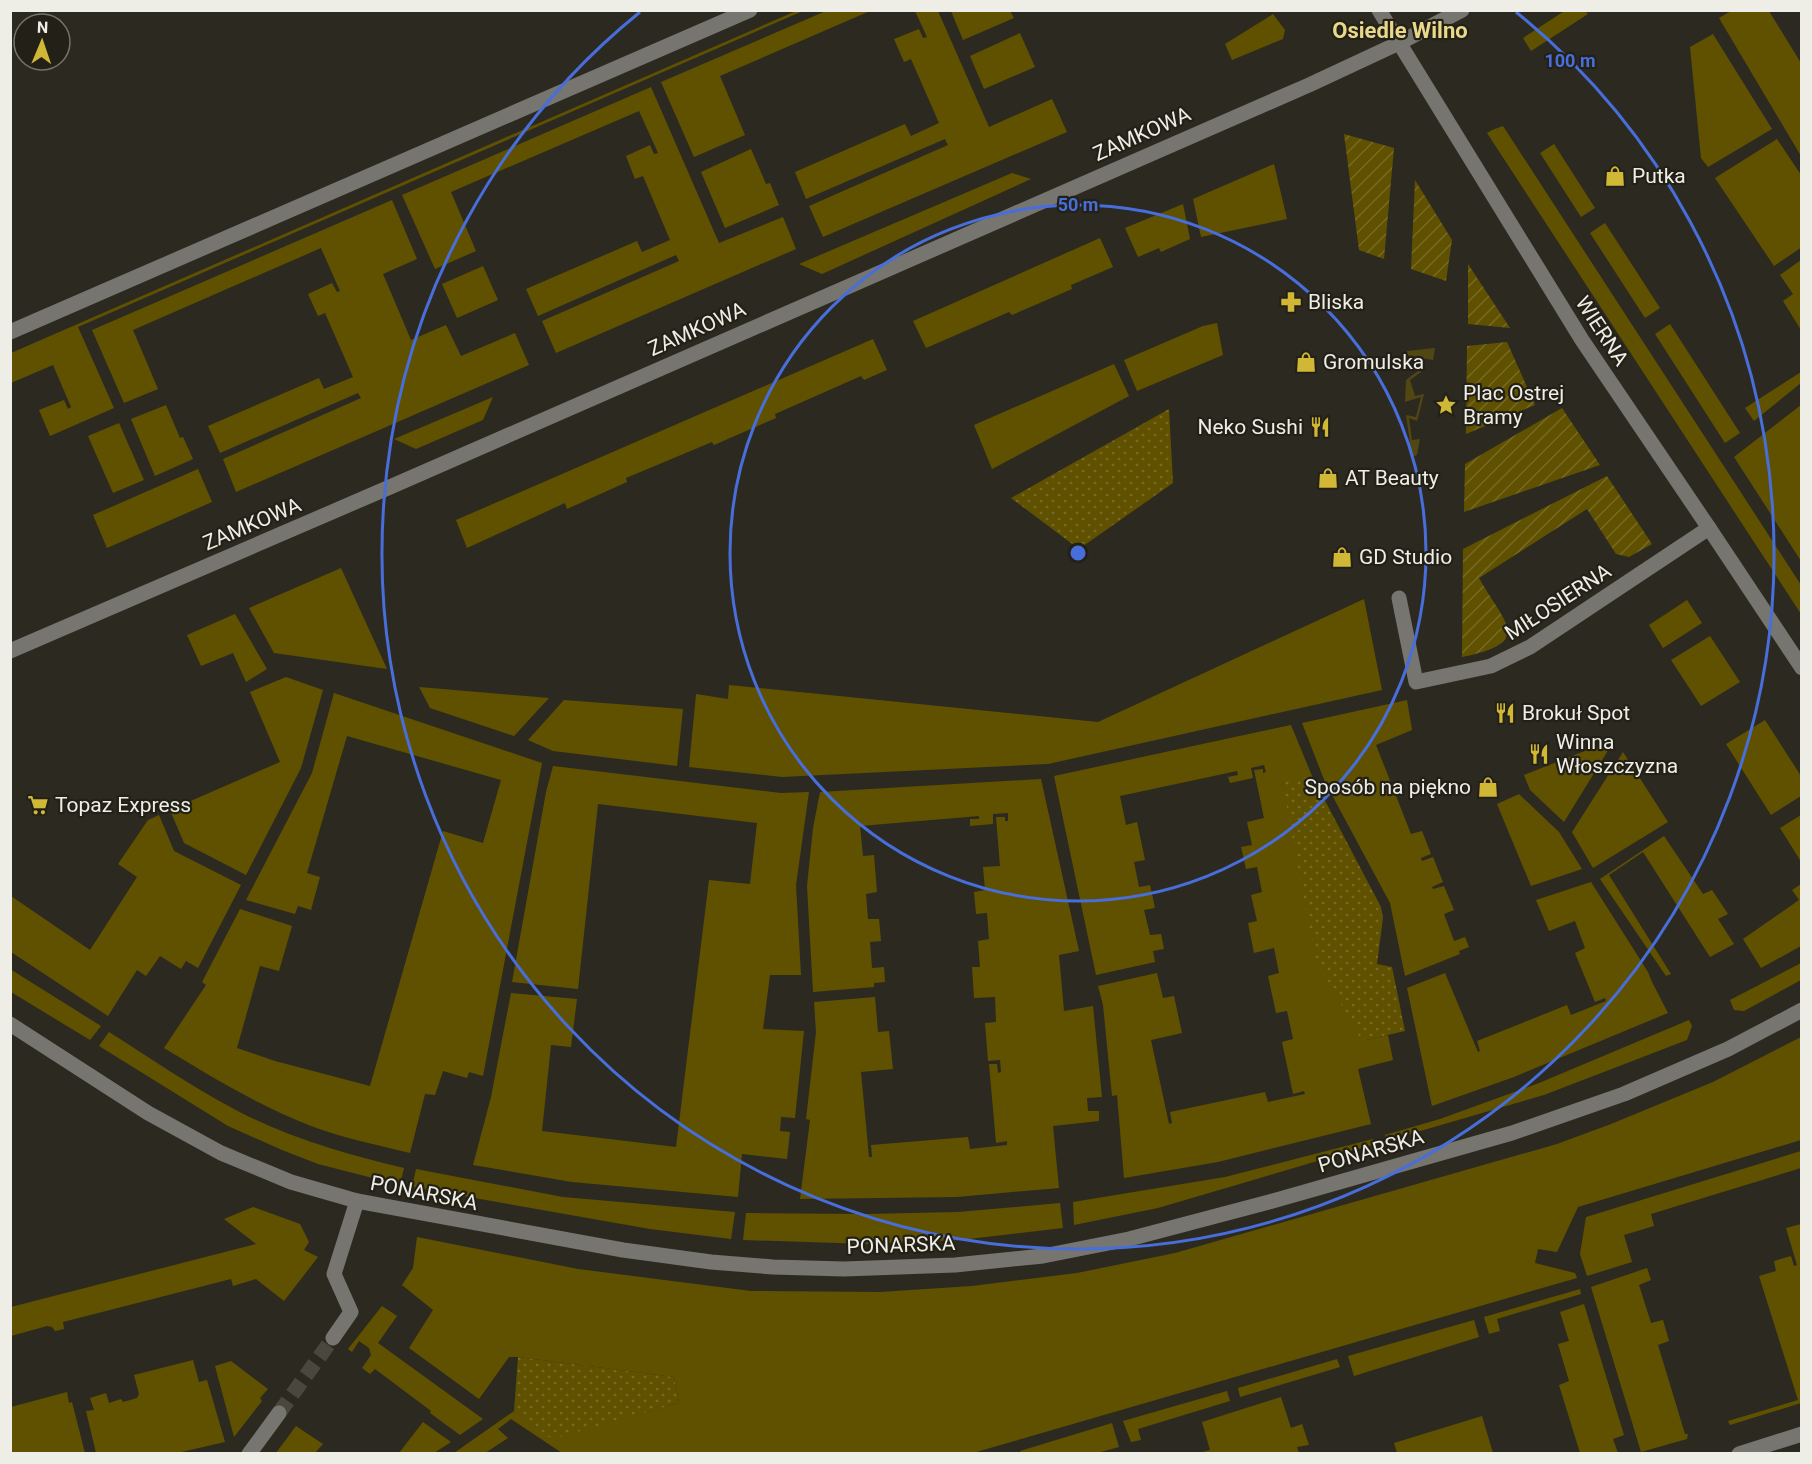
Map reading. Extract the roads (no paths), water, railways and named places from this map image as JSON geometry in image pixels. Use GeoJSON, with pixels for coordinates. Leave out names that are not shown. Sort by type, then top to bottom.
{"type":"FeatureCollection","features":[{"type":"Feature","properties":{"kind":"street"},"geometry":{"type":"LineString","coordinates":[[10,332],[750,10]]}},
{"type":"Feature","properties":{"kind":"street","name":"WIERNA"},"geometry":{"type":"LineString","coordinates":[[1379,10],[1582,340],[1802,668]]}},
{"type":"Feature","properties":{"kind":"street","name":"ZAMKOWA"},"geometry":{"type":"LineString","coordinates":[[10,651],[1318,81],[1462,10]]}},
{"type":"Feature","properties":{"kind":"street","name":"MIŁOSIERNA"},"geometry":{"type":"LineString","coordinates":[[1400,598],[1416,682],[1491,666],[1521,652],[1709,528]]}},
{"type":"Feature","properties":{"kind":"street","name":"PONARSKA"},"geometry":{"type":"LineString","coordinates":[[10,1024],[148,1113],[221,1153],[291,1182],[357,1201],[623,1250],[711,1262],[844,1269],[955,1265],[1043,1256],[1129,1239],[1269,1203],[1512,1133],[1624,1094],[1728,1049],[1802,1010]]}},
{"type":"Feature","properties":{"kind":"street"},"geometry":{"type":"LineString","coordinates":[[333,1338],[351,1312],[334,1274],[357,1201]]}},
{"type":"Feature","properties":{"kind":"street"},"geometry":{"type":"LineString","coordinates":[[249,1454],[279,1413]]}},
{"type":"Feature","properties":{"kind":"street"},"geometry":{"type":"LineString","coordinates":[[1739,1454],[1802,1434]]}},
{"type":"Feature","properties":{"kind":"tunnel"},"geometry":{"type":"LineString","coordinates":[[279,1413],[333,1338]]}},
{"type":"Feature","properties":{"kind":"place","name":"Putka"},"geometry":{"type":"Point","coordinates":[1615,176]}},
{"type":"Feature","properties":{"kind":"place","name":"Bliska"},"geometry":{"type":"Point","coordinates":[1291,302]}},
{"type":"Feature","properties":{"kind":"place","name":"Gromulska"},"geometry":{"type":"Point","coordinates":[1306,362]}},
{"type":"Feature","properties":{"kind":"place","name":"Plac Ostrej Bramy"},"geometry":{"type":"Point","coordinates":[1446,405]}},
{"type":"Feature","properties":{"kind":"place","name":"Neko Sushi"},"geometry":{"type":"Point","coordinates":[1320,427]}},
{"type":"Feature","properties":{"kind":"place","name":"AT Beauty"},"geometry":{"type":"Point","coordinates":[1328,478]}},
{"type":"Feature","properties":{"kind":"place","name":"GD Studio"},"geometry":{"type":"Point","coordinates":[1342,557]}},
{"type":"Feature","properties":{"kind":"place","name":"Brokuł Spot"},"geometry":{"type":"Point","coordinates":[1505,713]}},
{"type":"Feature","properties":{"kind":"place","name":"Winna Włoszczyzna"},"geometry":{"type":"Point","coordinates":[1539,754]}},
{"type":"Feature","properties":{"kind":"place","name":"Sposób na piękno"},"geometry":{"type":"Point","coordinates":[1488,787]}},
{"type":"Feature","properties":{"kind":"place","name":"Topaz Express"},"geometry":{"type":"Point","coordinates":[38,805]}},
{"type":"Feature","properties":{"kind":"district","name":"Osiedle Wilno"},"geometry":{"type":"Point","coordinates":[1400,30]}}]}
